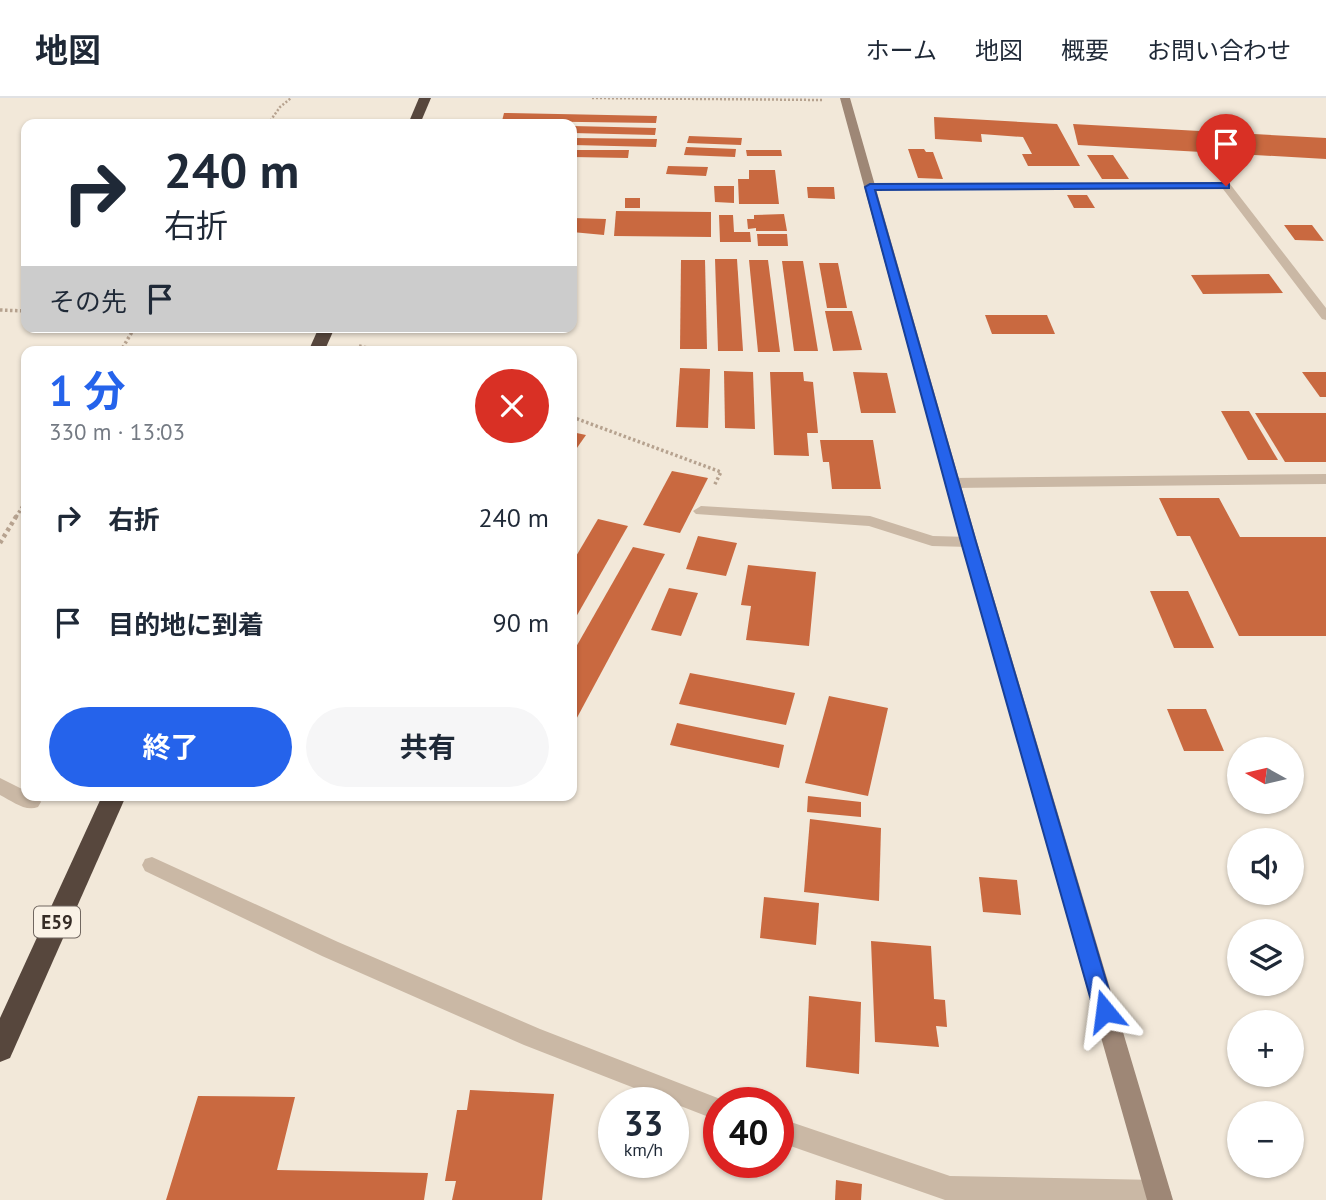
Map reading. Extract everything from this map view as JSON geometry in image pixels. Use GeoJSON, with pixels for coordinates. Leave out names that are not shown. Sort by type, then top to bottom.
{"type":"FeatureCollection","features":[{"type":"Feature","properties":{"kind":"highway"},"geometry":{"type":"LineString","coordinates":[[416,119],[424,102]]}},
{"type":"Feature","properties":{"kind":"highway","name":"E59"},"geometry":{"type":"LineString","coordinates":[[0,1049],[112,801]]}},
{"type":"Feature","properties":{"kind":"street"},"geometry":{"type":"LineString","coordinates":[[845,99],[969,542],[1159,1196]]}},
{"type":"Feature","properties":{"kind":"lane"},"geometry":{"type":"LineString","coordinates":[[870,187],[1226,186],[1326,316]]}},
{"type":"Feature","properties":{"kind":"lane"},"geometry":{"type":"LineString","coordinates":[[952,482],[1326,479]]}},
{"type":"Feature","properties":{"kind":"lane"},"geometry":{"type":"LineString","coordinates":[[701,511],[870,521],[932,541],[969,542]]}},
{"type":"Feature","properties":{"kind":"lane"},"geometry":{"type":"LineString","coordinates":[[0,786],[21,797]]}},
{"type":"Feature","properties":{"kind":"lane"},"geometry":{"type":"LineString","coordinates":[[152,865],[330,949],[532,1037],[703,1103]]}},
{"type":"Feature","properties":{"kind":"lane"},"geometry":{"type":"LineString","coordinates":[[794,1135],[950,1189],[1159,1196]]}},
{"type":"Feature","properties":{"kind":"path"},"geometry":{"type":"LineString","coordinates":[[271,119],[279,107],[291,98]]}},
{"type":"Feature","properties":{"kind":"path"},"geometry":{"type":"LineString","coordinates":[[592,98],[845,99]]}},
{"type":"Feature","properties":{"kind":"path"},"geometry":{"type":"LineString","coordinates":[[0,310],[21,311]]}},
{"type":"Feature","properties":{"kind":"path"},"geometry":{"type":"LineString","coordinates":[[577,420],[721,472],[701,511]]}},
{"type":"Feature","properties":{"kind":"path"},"geometry":{"type":"LineString","coordinates":[[0,543],[21,509]]}},
{"type":"Feature","properties":{"kind":"building"},"geometry":{"type":"Polygon","coordinates":[[[504,113],[657,116],[656,123],[502,119],[504,113]]]}},
{"type":"Feature","properties":{"kind":"building"},"geometry":{"type":"Polygon","coordinates":[[[934,117],[1057,124],[1080,166],[1028,166],[1022,154],[1032,154],[1023,137],[981,134],[982,142],[935,139],[934,117]]]}},
{"type":"Feature","properties":{"kind":"building"},"geometry":{"type":"Polygon","coordinates":[[[1073,124],[1326,138],[1326,159],[1078,145],[1073,124]]]}},
{"type":"Feature","properties":{"kind":"building"},"geometry":{"type":"Polygon","coordinates":[[[577,126],[656,128],[655,135],[577,133],[577,126]]]}},
{"type":"Feature","properties":{"kind":"building"},"geometry":{"type":"Polygon","coordinates":[[[689,136],[742,138],[741,145],[687,143],[689,136]]]}},
{"type":"Feature","properties":{"kind":"building"},"geometry":{"type":"Polygon","coordinates":[[[577,138],[657,139],[656,147],[577,145],[577,138]]]}},
{"type":"Feature","properties":{"kind":"building"},"geometry":{"type":"Polygon","coordinates":[[[686,147],[736,149],[735,157],[684,155],[686,147]]]}},
{"type":"Feature","properties":{"kind":"building"},"geometry":{"type":"Polygon","coordinates":[[[908,149],[933,152],[943,179],[918,178],[908,149]]]}},
{"type":"Feature","properties":{"kind":"building"},"geometry":{"type":"Polygon","coordinates":[[[577,150],[629,150],[628,158],[577,157],[577,150]]]}},
{"type":"Feature","properties":{"kind":"building"},"geometry":{"type":"Polygon","coordinates":[[[746,150],[781,150],[782,156],[747,156],[746,150]]]}},
{"type":"Feature","properties":{"kind":"building"},"geometry":{"type":"Polygon","coordinates":[[[1087,155],[1113,155],[1129,179],[1102,179],[1087,155]]]}},
{"type":"Feature","properties":{"kind":"building"},"geometry":{"type":"Polygon","coordinates":[[[668,166],[708,167],[706,176],[666,174],[668,166]]]}},
{"type":"Feature","properties":{"kind":"building"},"geometry":{"type":"Polygon","coordinates":[[[749,170],[775,170],[779,204],[739,204],[738,179],[749,179],[749,170]]]}},
{"type":"Feature","properties":{"kind":"building"},"geometry":{"type":"Polygon","coordinates":[[[714,186],[734,186],[734,203],[715,202],[714,186]]]}},
{"type":"Feature","properties":{"kind":"building"},"geometry":{"type":"Polygon","coordinates":[[[807,187],[834,187],[835,199],[808,198],[807,187]]]}},
{"type":"Feature","properties":{"kind":"building"},"geometry":{"type":"Polygon","coordinates":[[[1067,195],[1087,195],[1095,208],[1074,208],[1067,195]]]}},
{"type":"Feature","properties":{"kind":"building"},"geometry":{"type":"Polygon","coordinates":[[[625,198],[640,198],[640,208],[625,208],[625,198]]]}},
{"type":"Feature","properties":{"kind":"building"},"geometry":{"type":"Polygon","coordinates":[[[616,211],[711,212],[711,237],[614,236],[616,211]]]}},
{"type":"Feature","properties":{"kind":"building"},"geometry":{"type":"Polygon","coordinates":[[[784,214],[787,231],[748,229],[747,219],[754,219],[754,215],[784,214]]]}},
{"type":"Feature","properties":{"kind":"building"},"geometry":{"type":"Polygon","coordinates":[[[719,215],[733,215],[734,232],[750,232],[751,242],[720,242],[719,215]]]}},
{"type":"Feature","properties":{"kind":"building"},"geometry":{"type":"Polygon","coordinates":[[[577,218],[606,219],[604,235],[577,232],[577,218]]]}},
{"type":"Feature","properties":{"kind":"building"},"geometry":{"type":"Polygon","coordinates":[[[1284,225],[1312,225],[1324,241],[1295,240],[1284,225]]]}},
{"type":"Feature","properties":{"kind":"building"},"geometry":{"type":"Polygon","coordinates":[[[757,234],[787,234],[788,246],[758,246],[757,234]]]}},
{"type":"Feature","properties":{"kind":"building"},"geometry":{"type":"Polygon","coordinates":[[[715,259],[737,259],[743,351],[718,351],[715,259]]]}},
{"type":"Feature","properties":{"kind":"building"},"geometry":{"type":"Polygon","coordinates":[[[681,260],[705,260],[707,349],[680,349],[681,260]]]}},
{"type":"Feature","properties":{"kind":"building"},"geometry":{"type":"Polygon","coordinates":[[[749,260],[768,260],[780,352],[758,352],[749,260]]]}},
{"type":"Feature","properties":{"kind":"building"},"geometry":{"type":"Polygon","coordinates":[[[782,261],[803,261],[818,351],[794,351],[782,261]]]}},
{"type":"Feature","properties":{"kind":"building"},"geometry":{"type":"Polygon","coordinates":[[[819,263],[838,263],[847,308],[827,308],[819,263]]]}},
{"type":"Feature","properties":{"kind":"building"},"geometry":{"type":"Polygon","coordinates":[[[1269,274],[1283,293],[1203,294],[1191,275],[1269,274]]]}},
{"type":"Feature","properties":{"kind":"building"},"geometry":{"type":"Polygon","coordinates":[[[825,311],[852,311],[862,350],[833,351],[825,311]]]}},
{"type":"Feature","properties":{"kind":"building"},"geometry":{"type":"Polygon","coordinates":[[[985,315],[1047,315],[1055,334],[992,334],[985,315]]]}},
{"type":"Feature","properties":{"kind":"building"},"geometry":{"type":"Polygon","coordinates":[[[680,368],[710,369],[708,428],[676,427],[680,368]]]}},
{"type":"Feature","properties":{"kind":"building"},"geometry":{"type":"Polygon","coordinates":[[[724,371],[753,372],[755,429],[725,428],[724,371]]]}},
{"type":"Feature","properties":{"kind":"building"},"geometry":{"type":"Polygon","coordinates":[[[770,372],[803,372],[804,381],[813,382],[818,433],[807,433],[809,456],[774,455],[770,372]]]}},
{"type":"Feature","properties":{"kind":"building"},"geometry":{"type":"Polygon","coordinates":[[[853,372],[887,373],[896,413],[861,413],[853,372]]]}},
{"type":"Feature","properties":{"kind":"building"},"geometry":{"type":"Polygon","coordinates":[[[1302,372],[1326,372],[1326,397],[1320,397],[1302,372]]]}},
{"type":"Feature","properties":{"kind":"building"},"geometry":{"type":"Polygon","coordinates":[[[1221,411],[1249,411],[1278,460],[1248,460],[1221,411]]]}},
{"type":"Feature","properties":{"kind":"building"},"geometry":{"type":"Polygon","coordinates":[[[1255,413],[1326,413],[1326,462],[1285,462],[1255,413]]]}},
{"type":"Feature","properties":{"kind":"building"},"geometry":{"type":"Polygon","coordinates":[[[577,433],[586,435],[577,448],[577,433]]]}},
{"type":"Feature","properties":{"kind":"building"},"geometry":{"type":"Polygon","coordinates":[[[820,440],[873,440],[881,489],[832,489],[829,462],[823,462],[820,440]]]}},
{"type":"Feature","properties":{"kind":"building"},"geometry":{"type":"Polygon","coordinates":[[[672,471],[708,478],[680,533],[643,525],[672,471]]]}},
{"type":"Feature","properties":{"kind":"building"},"geometry":{"type":"Polygon","coordinates":[[[1159,498],[1219,498],[1240,537],[1326,537],[1326,636],[1239,636],[1190,536],[1177,536],[1159,498]]]}},
{"type":"Feature","properties":{"kind":"building"},"geometry":{"type":"Polygon","coordinates":[[[598,519],[628,526],[577,615],[577,555],[598,519]]]}},
{"type":"Feature","properties":{"kind":"building"},"geometry":{"type":"Polygon","coordinates":[[[698,536],[737,543],[726,576],[686,569],[698,536]]]}},
{"type":"Feature","properties":{"kind":"building"},"geometry":{"type":"Polygon","coordinates":[[[633,547],[665,554],[577,718],[577,645],[633,547]]]}},
{"type":"Feature","properties":{"kind":"building"},"geometry":{"type":"Polygon","coordinates":[[[748,565],[816,572],[809,646],[746,640],[751,606],[741,605],[748,565]]]}},
{"type":"Feature","properties":{"kind":"building"},"geometry":{"type":"Polygon","coordinates":[[[669,588],[698,593],[681,636],[651,630],[669,588]]]}},
{"type":"Feature","properties":{"kind":"building"},"geometry":{"type":"Polygon","coordinates":[[[1150,591],[1188,591],[1214,648],[1174,648],[1150,591]]]}},
{"type":"Feature","properties":{"kind":"building"},"geometry":{"type":"Polygon","coordinates":[[[690,673],[795,693],[786,725],[679,704],[690,673]]]}},
{"type":"Feature","properties":{"kind":"building"},"geometry":{"type":"Polygon","coordinates":[[[829,696],[888,708],[868,796],[805,783],[829,696]]]}},
{"type":"Feature","properties":{"kind":"building"},"geometry":{"type":"Polygon","coordinates":[[[1167,709],[1206,709],[1224,751],[1184,751],[1167,709]]]}},
{"type":"Feature","properties":{"kind":"building"},"geometry":{"type":"Polygon","coordinates":[[[677,723],[784,745],[779,768],[670,745],[677,723]]]}},
{"type":"Feature","properties":{"kind":"building"},"geometry":{"type":"Polygon","coordinates":[[[808,796],[861,802],[861,817],[807,812],[808,796]]]}},
{"type":"Feature","properties":{"kind":"building"},"geometry":{"type":"Polygon","coordinates":[[[810,819],[881,828],[879,901],[804,892],[810,819]]]}},
{"type":"Feature","properties":{"kind":"building"},"geometry":{"type":"Polygon","coordinates":[[[979,877],[1017,880],[1021,915],[983,912],[979,877]]]}},
{"type":"Feature","properties":{"kind":"building"},"geometry":{"type":"Polygon","coordinates":[[[764,897],[819,903],[816,945],[760,938],[764,897]]]}},
{"type":"Feature","properties":{"kind":"building"},"geometry":{"type":"Polygon","coordinates":[[[871,941],[931,946],[934,999],[945,1000],[947,1027],[936,1026],[939,1047],[875,1042],[871,941]]]}},
{"type":"Feature","properties":{"kind":"building"},"geometry":{"type":"Polygon","coordinates":[[[809,996],[861,1002],[859,1074],[806,1067],[809,996]]]}},
{"type":"Feature","properties":{"kind":"building"},"geometry":{"type":"Polygon","coordinates":[[[470,1090],[554,1094],[542,1200],[452,1200],[456,1181],[445,1181],[457,1110],[467,1110],[470,1090]]]}},
{"type":"Feature","properties":{"kind":"building"},"geometry":{"type":"Polygon","coordinates":[[[198,1096],[295,1097],[277,1170],[428,1173],[424,1200],[166,1200],[198,1096]]]}},
{"type":"Feature","properties":{"kind":"building"},"geometry":{"type":"Polygon","coordinates":[[[836,1180],[862,1184],[861,1200],[835,1200],[836,1180]]]}},
{"type":"Feature","properties":{"kind":"route"},"geometry":{"type":"LineString","coordinates":[[1105,1011],[969,542],[870,187],[1226,186]]}}]}
